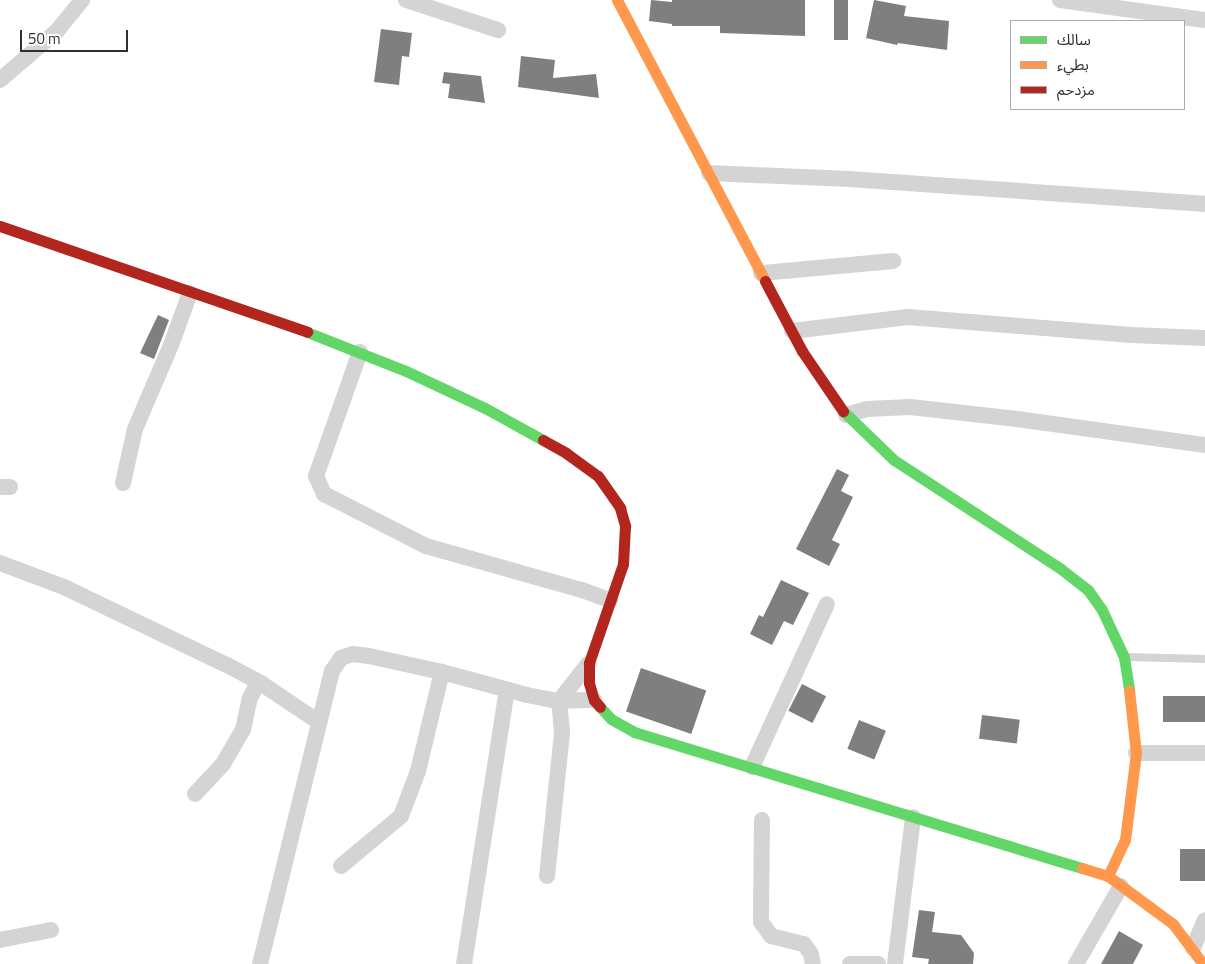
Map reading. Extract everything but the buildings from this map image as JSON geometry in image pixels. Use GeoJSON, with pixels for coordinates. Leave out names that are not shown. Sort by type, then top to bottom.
{"type":"FeatureCollection","features":[{"type":"Feature","properties":{"kind":"street"},"geometry":{"type":"LineString","coordinates":[[0,80],[57,31],[82,0]]}},
{"type":"Feature","properties":{"kind":"street"},"geometry":{"type":"LineString","coordinates":[[406,0],[498,30]]}},
{"type":"Feature","properties":{"kind":"street"},"geometry":{"type":"LineString","coordinates":[[617,0],[802,351],[846,415],[894,460],[932,487],[1034,550],[1088,590],[1102,610],[1124,657],[1134,722],[1136,753],[1125,840],[1108,876]]}},
{"type":"Feature","properties":{"kind":"street"},"geometry":{"type":"LineString","coordinates":[[1060,0],[1205,20]]}},
{"type":"Feature","properties":{"kind":"street"},"geometry":{"type":"LineString","coordinates":[[708,174],[849,180],[1205,204]]}},
{"type":"Feature","properties":{"kind":"street"},"geometry":{"type":"LineString","coordinates":[[0,226],[360,352],[485,408],[566,453],[598,476],[620,508],[625,526],[623,564],[589,664],[589,683],[594,700],[611,719],[634,732],[1108,876],[1173,924],[1193,948],[1203,964]]}},
{"type":"Feature","properties":{"kind":"street"},"geometry":{"type":"LineString","coordinates":[[761,273],[893,261]]}},
{"type":"Feature","properties":{"kind":"street"},"geometry":{"type":"LineString","coordinates":[[122,483],[135,429],[172,345],[190,292]]}},
{"type":"Feature","properties":{"kind":"street"},"geometry":{"type":"LineString","coordinates":[[792,331],[908,317],[1131,335],[1205,338]]}},
{"type":"Feature","properties":{"kind":"street"},"geometry":{"type":"LineString","coordinates":[[360,352],[316,476],[324,494],[426,546],[496,564],[610,600]]}},
{"type":"Feature","properties":{"kind":"street"},"geometry":{"type":"LineString","coordinates":[[846,415],[867,410],[910,407],[1017,419],[1205,445]]}},
{"type":"Feature","properties":{"kind":"street"},"geometry":{"type":"LineString","coordinates":[[0,564],[66,588],[258,682],[319,722]]}},
{"type":"Feature","properties":{"kind":"street"},"geometry":{"type":"LineString","coordinates":[[752,767],[827,604]]}},
{"type":"Feature","properties":{"kind":"street"},"geometry":{"type":"LineString","coordinates":[[260,964],[332,671],[341,658],[353,654],[369,656],[559,701],[594,700]]}},
{"type":"Feature","properties":{"kind":"street"},"geometry":{"type":"LineString","coordinates":[[547,876],[562,733],[559,701],[589,664]]}},
{"type":"Feature","properties":{"kind":"street"},"geometry":{"type":"LineString","coordinates":[[341,866],[401,816],[418,771],[442,672]]}},
{"type":"Feature","properties":{"kind":"street"},"geometry":{"type":"LineString","coordinates":[[195,794],[223,764],[243,730],[250,698],[258,682]]}},
{"type":"Feature","properties":{"kind":"street"},"geometry":{"type":"LineString","coordinates":[[464,964],[508,690]]}},
{"type":"Feature","properties":{"kind":"street"},"geometry":{"type":"LineString","coordinates":[[1136,753],[1205,753]]}},
{"type":"Feature","properties":{"kind":"street"},"geometry":{"type":"LineString","coordinates":[[895,964],[914,817]]}},
{"type":"Feature","properties":{"kind":"street"},"geometry":{"type":"LineString","coordinates":[[762,820],[761,922],[771,936],[804,944],[811,954],[813,964]]}},
{"type":"Feature","properties":{"kind":"street"},"geometry":{"type":"LineString","coordinates":[[1076,964],[1121,886]]}},
{"type":"Feature","properties":{"kind":"street"},"geometry":{"type":"LineString","coordinates":[[1193,948],[1205,920]]}},
{"type":"Feature","properties":{"kind":"street"},"geometry":{"type":"LineString","coordinates":[[0,940],[51,930]]}},
{"type":"Feature","properties":{"kind":"street"},"geometry":{"type":"LineString","coordinates":[[850,964],[878,964]]}},
{"type":"Feature","properties":{"kind":"lane"},"geometry":{"type":"LineString","coordinates":[[1124,657],[1205,659]]}},
{"type":"Feature","properties":{"kind":"traffic: fast"},"geometry":{"type":"LineString","coordinates":[[307,332],[406,371],[485,408],[543,440]]}},
{"type":"Feature","properties":{"kind":"traffic: fast"},"geometry":{"type":"LineString","coordinates":[[843,411],[894,460],[1061,569],[1088,590],[1102,610],[1124,657],[1129,690]]}},
{"type":"Feature","properties":{"kind":"traffic: fast"},"geometry":{"type":"LineString","coordinates":[[600,707],[611,719],[634,732],[1082,868]]}},
{"type":"Feature","properties":{"kind":"traffic: slow"},"geometry":{"type":"LineString","coordinates":[[617,0],[765,281]]}},
{"type":"Feature","properties":{"kind":"traffic: slow"},"geometry":{"type":"LineString","coordinates":[[1108,876],[1125,840],[1136,753],[1129,690]]}},
{"type":"Feature","properties":{"kind":"traffic: slow"},"geometry":{"type":"LineString","coordinates":[[1082,868],[1108,876],[1173,924],[1203,964]]}},
{"type":"Feature","properties":{"kind":"traffic: jam"},"geometry":{"type":"LineString","coordinates":[[0,226],[307,332]]}},
{"type":"Feature","properties":{"kind":"traffic: jam"},"geometry":{"type":"LineString","coordinates":[[765,281],[802,351],[843,411]]}},
{"type":"Feature","properties":{"kind":"traffic: jam"},"geometry":{"type":"LineString","coordinates":[[543,440],[566,453],[598,476],[620,508],[625,526],[623,564],[589,663],[589,683],[594,700],[600,707]]}}]}
